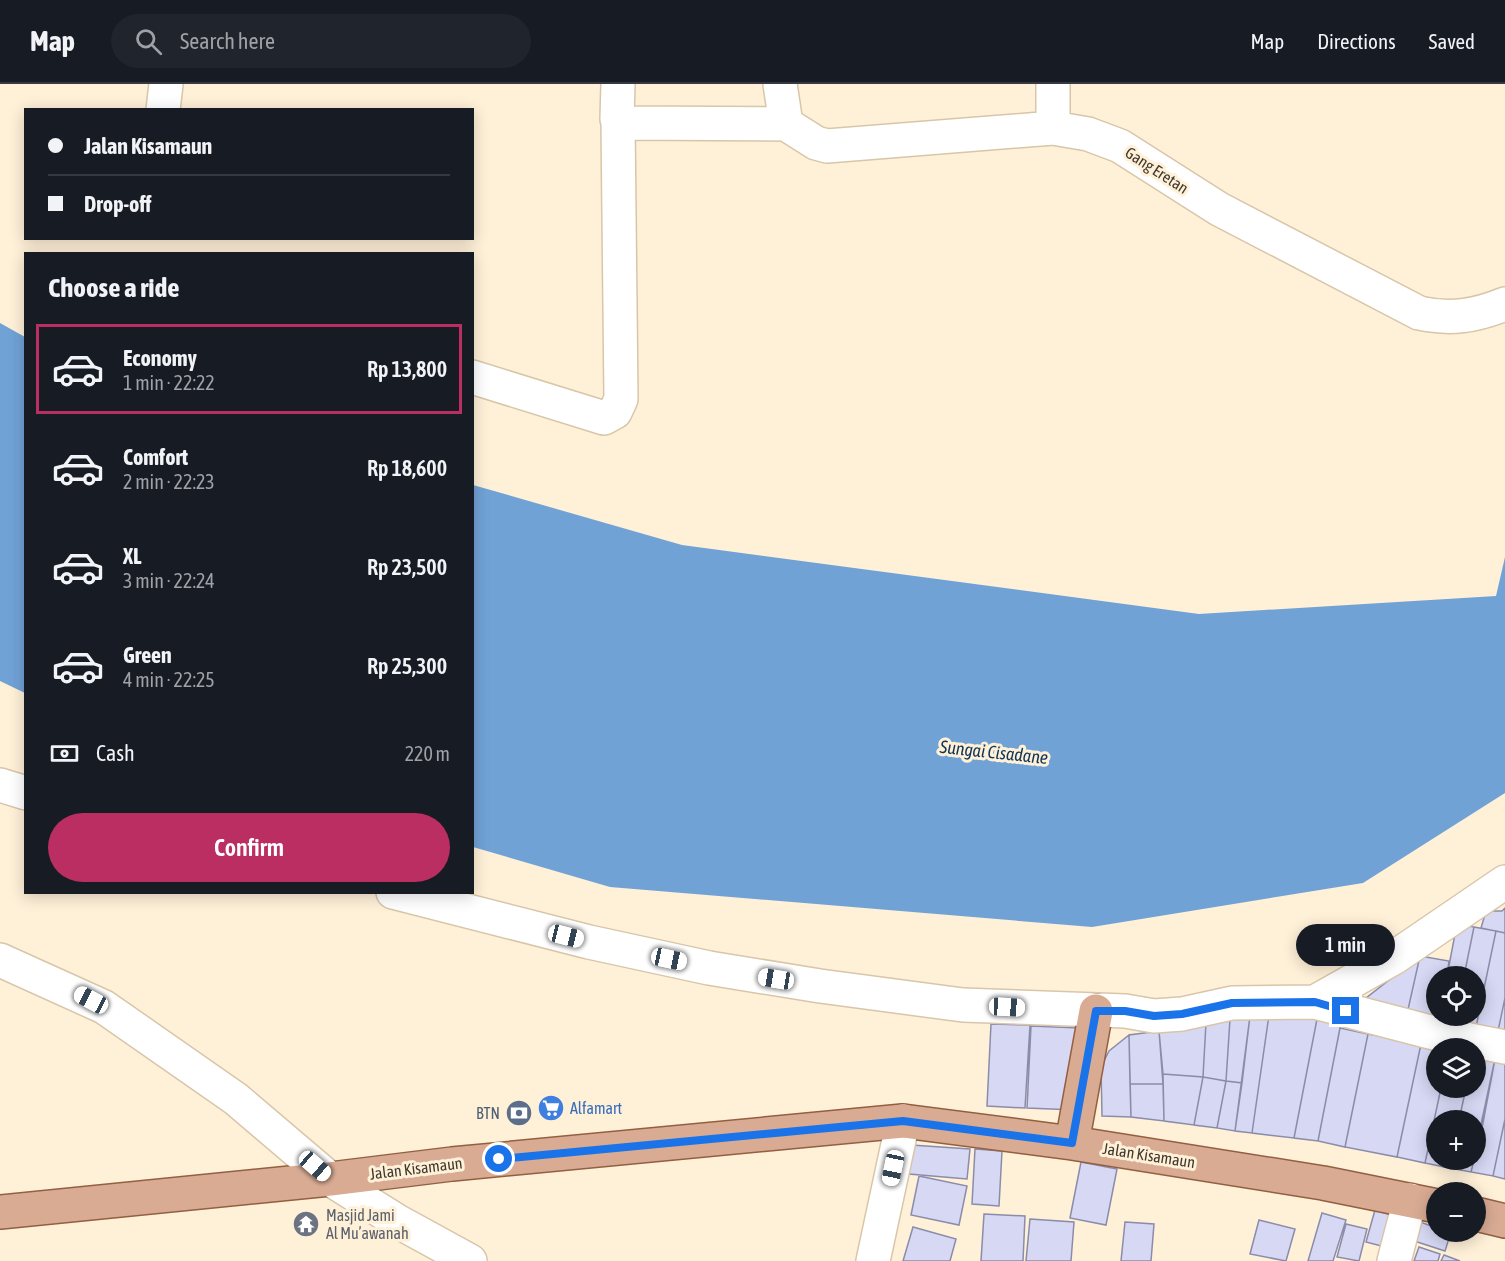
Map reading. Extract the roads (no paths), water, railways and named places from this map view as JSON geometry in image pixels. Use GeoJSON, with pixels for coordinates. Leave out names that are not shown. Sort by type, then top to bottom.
{"type":"FeatureCollection","features":[{"type":"Feature","properties":{"kind":"main road"},"geometry":{"type":"LineString","coordinates":[[1072,1143],[1096,1011]]}},
{"type":"Feature","properties":{"kind":"main road","name":"Jalan Kisamaun"},"geometry":{"type":"LineString","coordinates":[[0,1212],[330,1179],[452,1164],[903,1121],[1072,1143],[1323,1183],[1423,1203]]}},
{"type":"Feature","properties":{"kind":"main road"},"geometry":{"type":"LineString","coordinates":[[1486,1216],[1505,1221]]}},
{"type":"Feature","properties":{"kind":"street"},"geometry":{"type":"LineString","coordinates":[[163,108],[166,84]]}},
{"type":"Feature","properties":{"kind":"street"},"geometry":{"type":"LineString","coordinates":[[474,378],[604,418],[615,412],[621,399],[618,84]]}},
{"type":"Feature","properties":{"kind":"street"},"geometry":{"type":"LineString","coordinates":[[618,122],[786,124],[780,84]]}},
{"type":"Feature","properties":{"kind":"street"},"geometry":{"type":"LineString","coordinates":[[1053,84],[1053,128]]}},
{"type":"Feature","properties":{"kind":"street","name":"Gang Eretan"},"geometry":{"type":"LineString","coordinates":[[786,124],[816,143],[827,146],[1053,128],[1088,134],[1120,146],[1219,209],[1419,313],[1440,318],[1461,318],[1505,304]]}},
{"type":"Feature","properties":{"kind":"street"},"geometry":{"type":"LineString","coordinates":[[0,785],[24,792]]}},
{"type":"Feature","properties":{"kind":"street"},"geometry":{"type":"LineString","coordinates":[[1315,1002],[1395,957],[1505,882]]}},
{"type":"Feature","properties":{"kind":"street"},"geometry":{"type":"LineString","coordinates":[[401,894],[589,942],[710,968],[820,986],[963,1005],[1125,1011],[1154,1016],[1182,1014],[1232,1003],[1315,1002],[1430,1032],[1505,1047]]}},
{"type":"Feature","properties":{"kind":"street"},"geometry":{"type":"LineString","coordinates":[[0,960],[79,993],[125,1021],[236,1099],[330,1179],[397,1221],[470,1261]]}},
{"type":"Feature","properties":{"kind":"street"},"geometry":{"type":"LineString","coordinates":[[873,1261],[903,1121]]}},
{"type":"Feature","properties":{"kind":"street"},"geometry":{"type":"LineString","coordinates":[[1394,1261],[1423,1203]]}},
{"type":"Feature","properties":{"kind":"water"},"geometry":{"type":"Polygon","coordinates":[[[0,323],[24,336],[24,693],[0,681],[0,323]]]}},
{"type":"Feature","properties":{"kind":"water","name":"Sungai Cisadane"},"geometry":{"type":"Polygon","coordinates":[[[474,485],[682,545],[1199,614],[1496,596],[1505,557],[1505,793],[1363,883],[1092,927],[610,887],[474,847],[474,485]]]}},
{"type":"Feature","properties":{"kind":"place","name":"Alfamart"},"geometry":{"type":"Point","coordinates":[551,1108]}},
{"type":"Feature","properties":{"kind":"place","name":"BTN"},"geometry":{"type":"Point","coordinates":[519,1113]}},
{"type":"Feature","properties":{"kind":"place","name":"Masjid Jami Al Mu’awanah"},"geometry":{"type":"Point","coordinates":[306,1224]}}]}
